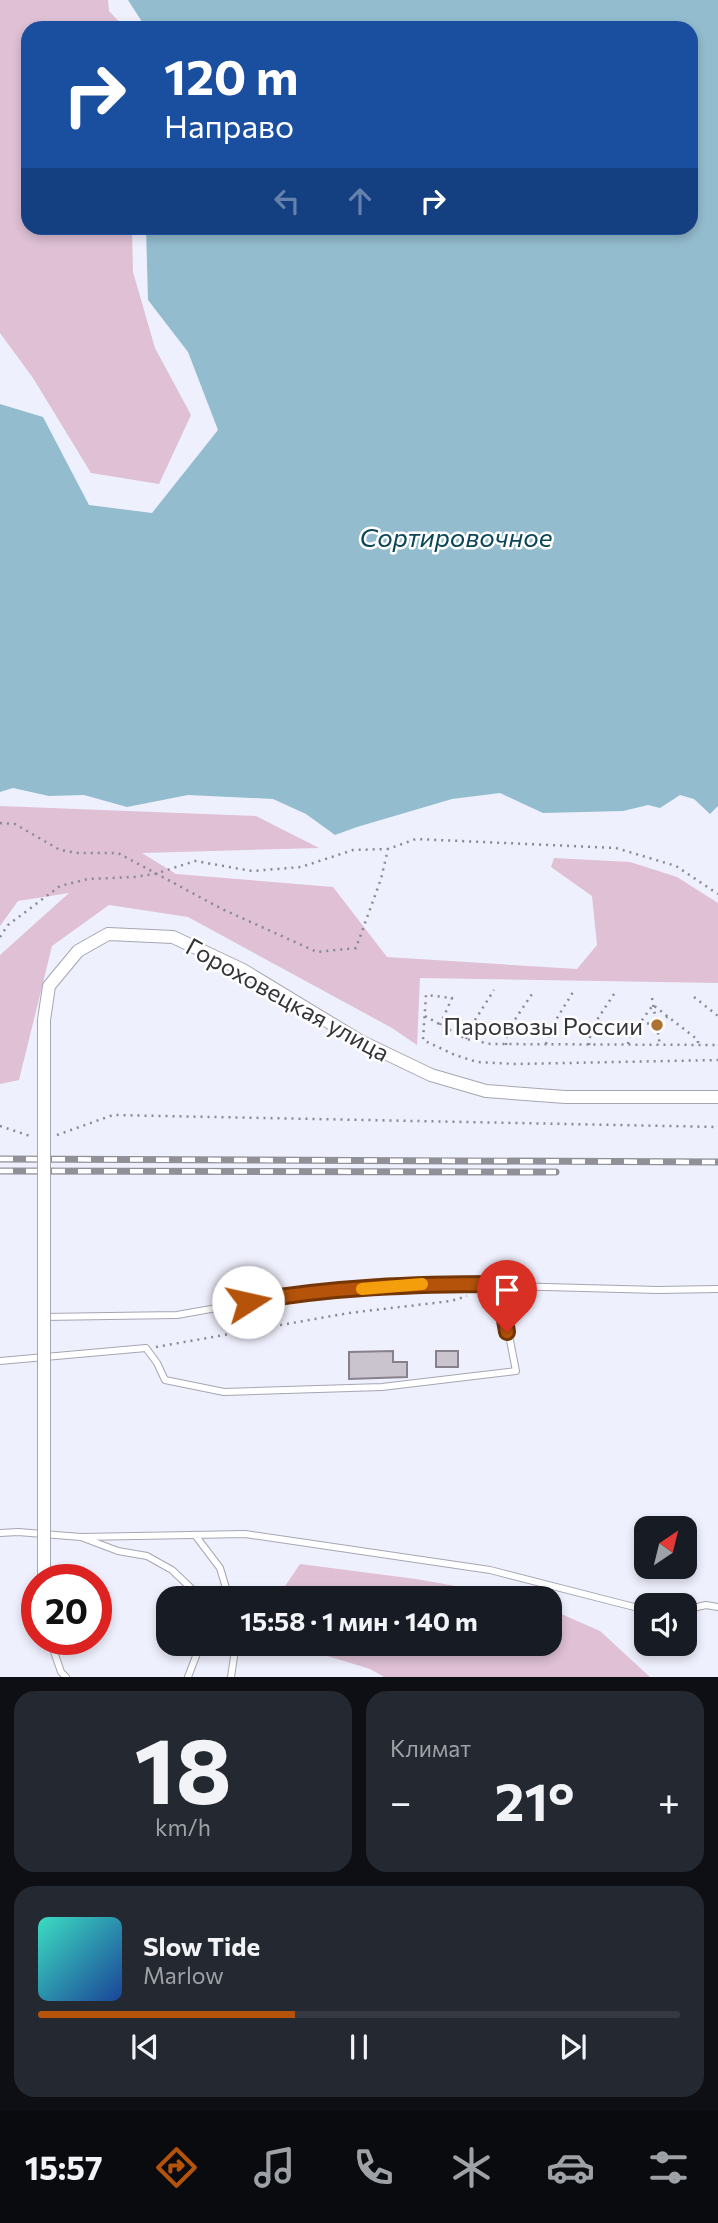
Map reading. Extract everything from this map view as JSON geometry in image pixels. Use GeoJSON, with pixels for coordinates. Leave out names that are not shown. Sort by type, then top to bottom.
{"type":"FeatureCollection","features":[{"type":"Feature","properties":{"kind":"street","name":"Гороховецкая улица"},"geometry":{"type":"LineString","coordinates":[[44,1564],[44,1020],[49,986],[78,951],[108,934],[173,937],[243,970],[360,1041],[432,1075],[486,1091],[565,1097],[718,1097]]}},
{"type":"Feature","properties":{"kind":"lane"},"geometry":{"type":"LineString","coordinates":[[43,1317],[177,1315],[295,1294],[427,1284],[718,1289]]}},
{"type":"Feature","properties":{"kind":"lane"},"geometry":{"type":"LineString","coordinates":[[0,1361],[146,1348],[165,1380],[224,1392],[382,1387],[516,1371],[499,1284]]}},
{"type":"Feature","properties":{"kind":"lane"},"geometry":{"type":"LineString","coordinates":[[0,1533],[81,1537],[245,1534],[490,1570],[634,1607]]}},
{"type":"Feature","properties":{"kind":"lane"},"geometry":{"type":"LineString","coordinates":[[195,1535],[220,1568],[225,1586]]}},
{"type":"Feature","properties":{"kind":"lane"},"geometry":{"type":"LineString","coordinates":[[81,1537],[118,1551],[147,1556],[172,1570],[189,1586]]}},
{"type":"Feature","properties":{"kind":"lane"},"geometry":{"type":"LineString","coordinates":[[697,1607],[718,1607]]}},
{"type":"Feature","properties":{"kind":"lane"},"geometry":{"type":"LineString","coordinates":[[55,1655],[61,1672],[66,1677]]}},
{"type":"Feature","properties":{"kind":"lane"},"geometry":{"type":"LineString","coordinates":[[188,1677],[196,1656]]}},
{"type":"Feature","properties":{"kind":"lane"},"geometry":{"type":"LineString","coordinates":[[231,1677],[234,1656]]}},
{"type":"Feature","properties":{"kind":"path"},"geometry":{"type":"LineString","coordinates":[[0,823],[15,824],[60,850],[118,853],[222,909],[317,953],[356,948],[381,879],[388,849]]}},
{"type":"Feature","properties":{"kind":"path"},"geometry":{"type":"LineString","coordinates":[[0,937],[8,925],[60,886],[88,879],[155,874],[195,862],[252,871],[301,867],[353,850],[388,849],[415,839],[616,848],[676,866],[718,894]]}},
{"type":"Feature","properties":{"kind":"path"},"geometry":{"type":"LineString","coordinates":[[466,1040],[470,1028],[494,990]]}},
{"type":"Feature","properties":{"kind":"path"},"geometry":{"type":"LineString","coordinates":[[506,1045],[508,1030],[534,991]]}},
{"type":"Feature","properties":{"kind":"path"},"geometry":{"type":"LineString","coordinates":[[545,1046],[551,1028],[573,992]]}},
{"type":"Feature","properties":{"kind":"path"},"geometry":{"type":"LineString","coordinates":[[589,1045],[591,1029],[614,994]]}},
{"type":"Feature","properties":{"kind":"path"},"geometry":{"type":"LineString","coordinates":[[440,1025],[452,1001],[450,996],[426,995],[423,1040],[477,1062],[516,1065],[718,1060]]}},
{"type":"Feature","properties":{"kind":"path"},"geometry":{"type":"LineString","coordinates":[[694,997],[718,1016]]}},
{"type":"Feature","properties":{"kind":"path"},"geometry":{"type":"LineString","coordinates":[[652,998],[660,1045]]}},
{"type":"Feature","properties":{"kind":"path"},"geometry":{"type":"LineString","coordinates":[[628,1044],[629,1038],[653,1005]]}},
{"type":"Feature","properties":{"kind":"path"},"geometry":{"type":"LineString","coordinates":[[653,1005],[698,1040],[698,1045]]}},
{"type":"Feature","properties":{"kind":"path"},"geometry":{"type":"LineString","coordinates":[[425,1016],[466,1040],[479,1043],[545,1046],[718,1045],[717,1039]]}},
{"type":"Feature","properties":{"kind":"path"},"geometry":{"type":"LineString","coordinates":[[640,1023],[657,1024],[668,1016]]}},
{"type":"Feature","properties":{"kind":"path"},"geometry":{"type":"LineString","coordinates":[[49,1136],[61,1135],[113,1115],[718,1127]]}},
{"type":"Feature","properties":{"kind":"path"},"geometry":{"type":"LineString","coordinates":[[0,1126],[37,1138]]}},
{"type":"Feature","properties":{"kind":"path"},"geometry":{"type":"LineString","coordinates":[[146,1348],[349,1314],[451,1301],[475,1293]]}},
{"type":"Feature","properties":{"kind":"shaded area"},"geometry":{"type":"Polygon","coordinates":[[[0,0],[108,0],[109,11],[118,21],[21,21],[21,235],[132,235],[133,272],[155,348],[191,415],[159,484],[91,473],[33,378],[0,333],[0,0]]]}},
{"type":"Feature","properties":{"kind":"shaded area"},"geometry":{"type":"Polygon","coordinates":[[[0,806],[256,816],[319,848],[142,853],[176,874],[333,887],[387,957],[577,969],[597,945],[592,896],[551,867],[554,858],[630,862],[677,877],[718,903],[718,983],[420,978],[417,1045],[392,1028],[188,917],[109,905],[52,946],[19,1080],[0,1084],[0,955],[69,893],[18,901],[0,926],[0,806]]]}},
{"type":"Feature","properties":{"kind":"shaded area"},"geometry":{"type":"Polygon","coordinates":[[[300,1564],[455,1586],[285,1586],[300,1564]]]}},
{"type":"Feature","properties":{"kind":"shaded area"},"geometry":{"type":"Polygon","coordinates":[[[562,1614],[600,1631],[650,1677],[384,1677],[370,1669],[327,1656],[562,1656],[562,1614]]]}},
{"type":"Feature","properties":{"kind":"water","name":"Сортировочное"},"geometry":{"type":"Polygon","coordinates":[[[128,0],[718,0],[718,806],[710,814],[694,799],[680,795],[660,808],[648,805],[623,811],[543,813],[500,793],[452,799],[335,835],[306,814],[273,799],[188,795],[127,807],[84,795],[49,796],[13,788],[0,792],[0,404],[43,417],[89,505],[152,513],[218,430],[188,352],[148,300],[146,235],[698,235],[698,21],[142,21],[128,0]]]}},
{"type":"Feature","properties":{"kind":"building"},"geometry":{"type":"Polygon","coordinates":[[[393,1351],[393,1362],[407,1362],[407,1377],[349,1379],[349,1352],[393,1351]]]}},
{"type":"Feature","properties":{"kind":"building"},"geometry":{"type":"Polygon","coordinates":[[[436,1351],[458,1351],[458,1367],[436,1367],[436,1351]]]}},
{"type":"Feature","properties":{"kind":"railway"},"geometry":{"type":"LineString","coordinates":[[0,1159],[718,1162]]}},
{"type":"Feature","properties":{"kind":"railway"},"geometry":{"type":"LineString","coordinates":[[0,1171],[556,1172]]}},
{"type":"Feature","properties":{"kind":"slow traffic"},"geometry":{"type":"LineString","coordinates":[[362,1289],[422,1284]]}},
{"type":"Feature","properties":{"kind":"place","name":"Паровозы России"},"geometry":{"type":"Point","coordinates":[657,1025]}},
{"type":"Feature","properties":{"kind":"route"},"geometry":{"type":"LineString","coordinates":[[248,1302],[295,1294],[427,1284],[499,1284],[507,1332]]}}]}
